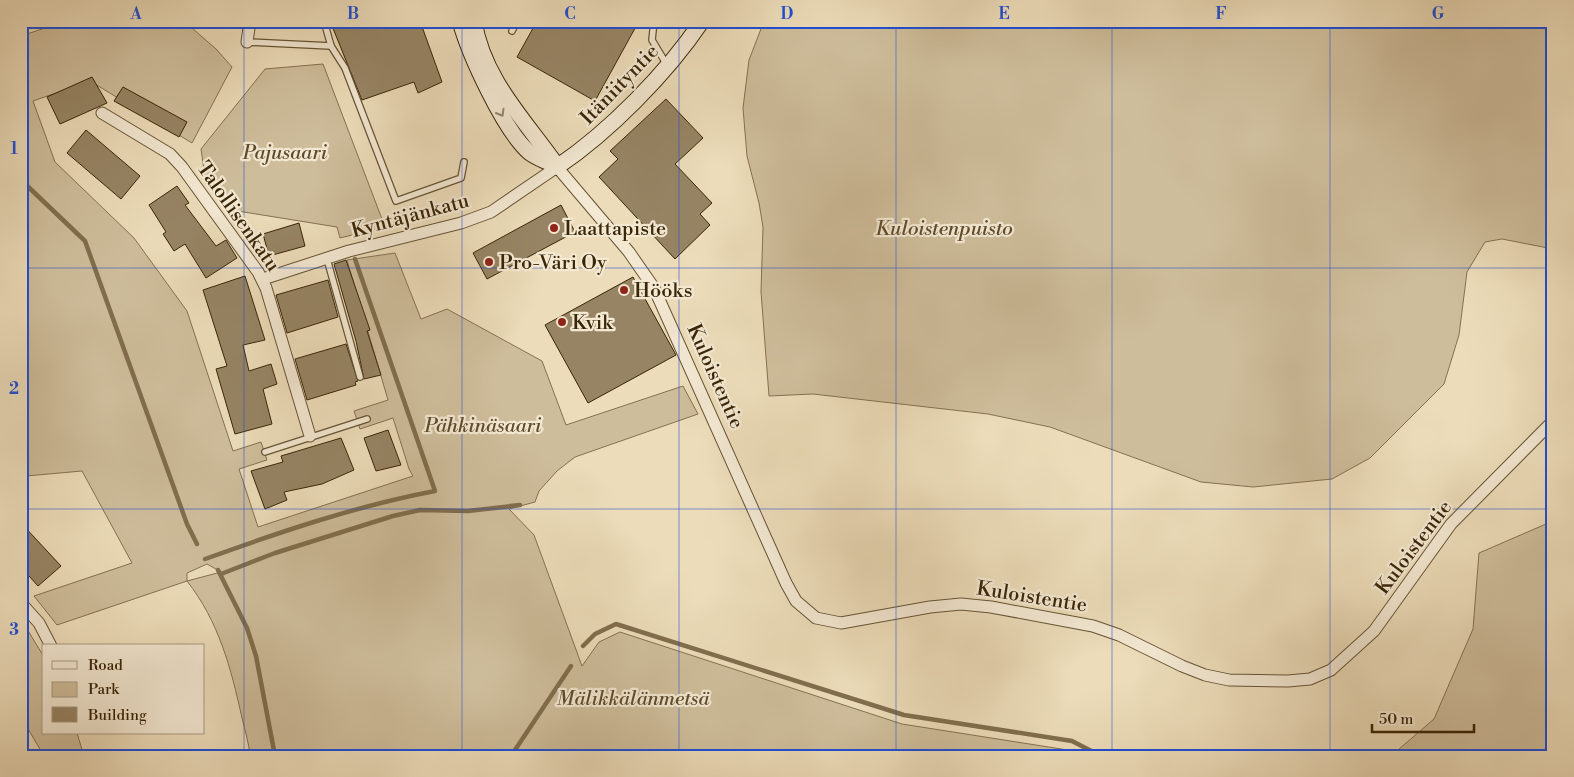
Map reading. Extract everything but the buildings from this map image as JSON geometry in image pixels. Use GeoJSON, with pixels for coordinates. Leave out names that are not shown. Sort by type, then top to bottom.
{"type":"FeatureCollection","features":[{"type":"Feature","properties":{"kind":"street"},"geometry":{"type":"LineString","coordinates":[[247,42],[250,21]]}},
{"type":"Feature","properties":{"kind":"street","name":"Kuloistentie"},"geometry":{"type":"LineString","coordinates":[[460,21],[476,65],[510,128],[530,153],[557,167]]}},
{"type":"Feature","properties":{"kind":"street","name":"Kuloistentie"},"geometry":{"type":"LineString","coordinates":[[474,21],[479,43],[496,81],[517,114],[557,167],[629,252],[654,288],[786,583],[796,601],[816,618],[841,622],[930,607],[961,604],[991,607],[1093,626],[1119,635],[1182,666],[1205,675],[1229,680],[1288,681],[1310,679],[1330,670],[1374,631],[1451,524],[1553,421]]}},
{"type":"Feature","properties":{"kind":"street","name":"Itäniityntie"},"geometry":{"type":"LineString","coordinates":[[557,167],[576,154],[605,129],[667,65],[702,21]]}},
{"type":"Feature","properties":{"kind":"street","name":"Talollisenkatu"},"geometry":{"type":"LineString","coordinates":[[102,113],[170,154],[182,166],[262,279],[310,436]]}},
{"type":"Feature","properties":{"kind":"street","name":"Kyntäjänkatu"},"geometry":{"type":"LineString","coordinates":[[262,279],[367,246],[436,231],[491,212],[557,167]]}},
{"type":"Feature","properties":{"kind":"street"},"geometry":{"type":"LineString","coordinates":[[21,603],[38,623],[50,644]]}},
{"type":"Feature","properties":{"kind":"lane"},"geometry":{"type":"LineString","coordinates":[[324,21],[331,46],[345,68],[396,201],[461,178],[464,162]]}},
{"type":"Feature","properties":{"kind":"lane"},"geometry":{"type":"LineString","coordinates":[[512,31],[517,21]]}},
{"type":"Feature","properties":{"kind":"lane"},"geometry":{"type":"LineString","coordinates":[[654,21],[652,40],[667,65]]}},
{"type":"Feature","properties":{"kind":"lane"},"geometry":{"type":"LineString","coordinates":[[247,42],[331,46]]}},
{"type":"Feature","properties":{"kind":"lane"},"geometry":{"type":"LineString","coordinates":[[327,259],[360,377]]}},
{"type":"Feature","properties":{"kind":"lane"},"geometry":{"type":"LineString","coordinates":[[265,452],[367,418]]}},
{"type":"Feature","properties":{"kind":"green space"},"geometry":{"type":"Polygon","coordinates":[[[66,21],[184,21],[216,49],[232,67],[192,143],[90,81],[33,101],[55,162],[134,238],[187,311],[233,451],[261,442],[267,460],[239,469],[258,527],[413,476],[393,418],[360,429],[354,411],[388,400],[347,260],[395,253],[421,319],[447,309],[542,361],[566,425],[683,386],[698,414],[575,457],[557,471],[539,491],[535,502],[509,509],[534,535],[582,666],[599,642],[620,632],[902,724],[1074,751],[1083,756],[250,756],[233,681],[216,629],[187,581],[57,625],[34,596],[132,563],[82,471],[26,476],[21,479],[21,36],[66,21]],[[207,564],[187,573],[187,581],[221,572],[207,564]]]}},
{"type":"Feature","properties":{"kind":"green space","name":"Kuloistenpuisto"},"geometry":{"type":"Polygon","coordinates":[[[764,21],[1553,21],[1553,249],[1502,239],[1485,242],[1467,272],[1459,335],[1444,384],[1370,458],[1332,479],[1253,487],[1201,482],[1050,427],[988,414],[813,394],[769,396],[761,292],[763,227],[747,156],[743,108],[749,60],[764,21]]]}},
{"type":"Feature","properties":{"kind":"green space","name":"Pajusaari"},"geometry":{"type":"Polygon","coordinates":[[[323,64],[385,227],[340,238],[337,227],[225,209],[206,184],[201,149],[265,69],[323,64]]]}},
{"type":"Feature","properties":{"kind":"green space"},"geometry":{"type":"Polygon","coordinates":[[[1553,521],[1553,756],[1391,756],[1434,719],[1473,629],[1479,553],[1553,521]]]}},
{"type":"Feature","properties":{"kind":"green space"},"geometry":{"type":"Polygon","coordinates":[[[21,619],[42,654],[42,734],[77,734],[84,756],[44,756],[21,717],[21,619]]]}},
{"type":"Feature","properties":{"kind":"waterway"},"geometry":{"type":"LineString","coordinates":[[21,180],[85,241],[187,524],[197,544]]}},
{"type":"Feature","properties":{"kind":"waterway"},"geometry":{"type":"LineString","coordinates":[[205,559],[347,512],[435,491],[355,259]]}},
{"type":"Feature","properties":{"kind":"waterway"},"geometry":{"type":"LineString","coordinates":[[221,574],[275,553],[393,516],[420,510],[468,511],[520,505]]}},
{"type":"Feature","properties":{"kind":"waterway"},"geometry":{"type":"LineString","coordinates":[[218,570],[247,628],[256,656],[275,756]]}},
{"type":"Feature","properties":{"kind":"waterway"},"geometry":{"type":"LineString","coordinates":[[583,646],[595,634],[616,624],[904,715],[1072,741],[1101,756]]}},
{"type":"Feature","properties":{"kind":"waterway"},"geometry":{"type":"LineString","coordinates":[[511,756],[571,666]]}},
{"type":"Feature","properties":{"kind":"place","name":"Laattapiste"},"geometry":{"type":"Point","coordinates":[554,228]}},
{"type":"Feature","properties":{"kind":"place","name":"Pro-Väri Oy"},"geometry":{"type":"Point","coordinates":[489,262]}},
{"type":"Feature","properties":{"kind":"place","name":"Hööks"},"geometry":{"type":"Point","coordinates":[624,290]}},
{"type":"Feature","properties":{"kind":"place","name":"Kvik"},"geometry":{"type":"Point","coordinates":[562,322]}},
{"type":"Feature","properties":{"kind":"park label","name":"Pähkinäsaari"},"geometry":{"type":"Point","coordinates":[483,425]}},
{"type":"Feature","properties":{"kind":"park label","name":"Mälikkälänmetsä"},"geometry":{"type":"Point","coordinates":[633,698]}}]}
